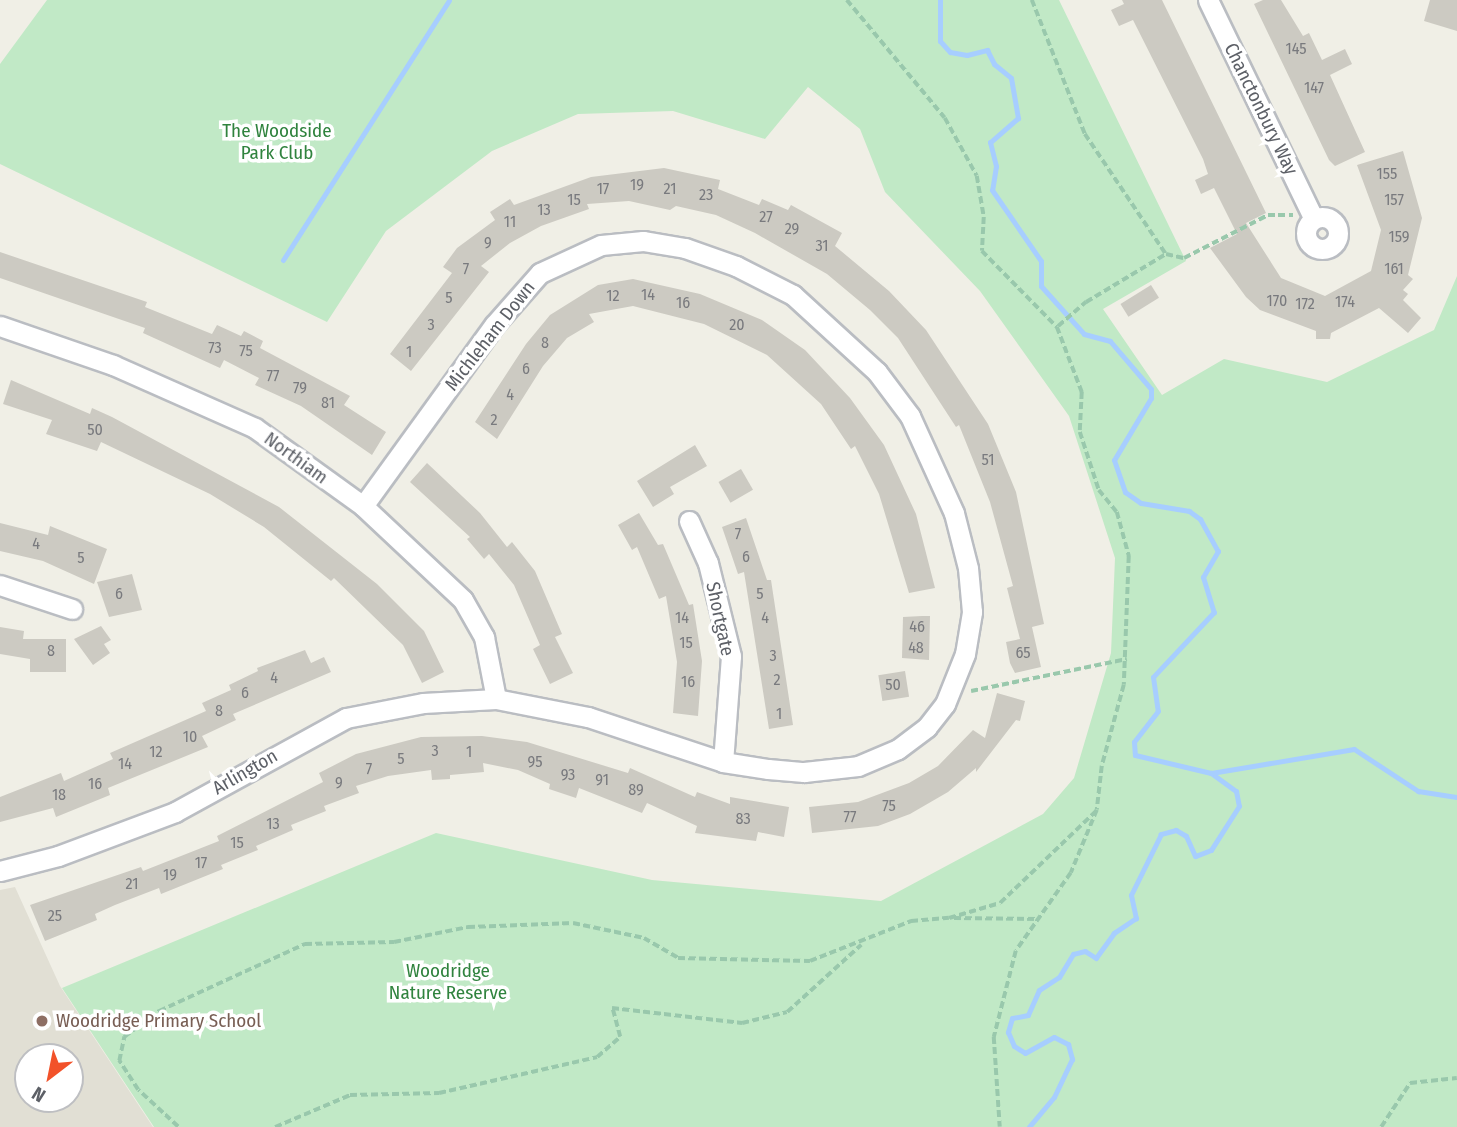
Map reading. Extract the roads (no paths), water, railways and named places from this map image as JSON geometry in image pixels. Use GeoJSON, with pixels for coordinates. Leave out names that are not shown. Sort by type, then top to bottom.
{"type":"FeatureCollection","features":[{"type":"Feature","properties":{"kind":"street","name":"Chanctonbury Way"},"geometry":{"type":"LineString","coordinates":[[1208,0],[1313,217]]}},
{"type":"Feature","properties":{"kind":"street","name":"Michleham Down"},"geometry":{"type":"LineString","coordinates":[[363,506],[494,325],[540,272],[601,245],[643,241],[685,248],[736,265],[793,295],[877,372],[910,415],[954,513],[968,568],[972,612],[965,654],[951,690],[927,727],[898,749],[858,766],[804,772],[723,762],[588,717],[496,699]]}},
{"type":"Feature","properties":{"kind":"street","name":"Northiam"},"geometry":{"type":"LineString","coordinates":[[0,326],[113,365],[255,428],[363,506],[463,600],[484,637],[496,699]]}},
{"type":"Feature","properties":{"kind":"street","name":"Shortgate"},"geometry":{"type":"LineString","coordinates":[[689,522],[711,575],[731,656],[723,762]]}},
{"type":"Feature","properties":{"kind":"street"},"geometry":{"type":"LineString","coordinates":[[0,584],[72,609]]}},
{"type":"Feature","properties":{"kind":"street","name":"Arlington"},"geometry":{"type":"LineString","coordinates":[[0,871],[58,856],[175,812],[346,718],[423,703],[496,699]]}},
{"type":"Feature","properties":{"kind":"waterway"},"geometry":{"type":"LineString","coordinates":[[283,260],[449,0]]}},
{"type":"Feature","properties":{"kind":"waterway"},"geometry":{"type":"LineString","coordinates":[[940,0],[940,41],[950,52],[967,55],[987,50],[994,64],[1011,78],[1018,118],[990,142],[996,166],[992,190],[1041,261],[1041,286],[1084,334],[1110,341],[1151,389],[1151,398],[1114,460],[1125,492],[1141,503],[1189,511],[1200,519],[1218,551],[1203,577],[1214,612],[1153,677],[1158,711],[1134,742],[1135,755],[1211,773],[1236,791],[1239,806],[1211,850],[1195,856],[1186,836],[1176,830],[1161,834],[1131,895],[1136,918],[1114,933],[1096,958],[1085,951],[1073,954],[1059,977],[1039,990],[1028,1015],[1012,1018],[1008,1032],[1014,1046],[1025,1053],[1054,1037],[1068,1044],[1072,1059],[1054,1097],[1029,1127]]}},
{"type":"Feature","properties":{"kind":"waterway"},"geometry":{"type":"LineString","coordinates":[[1211,773],[1354,749],[1418,791],[1457,797]]}},
{"type":"Feature","properties":{"kind":"place","name":"Woodridge Primary School"},"geometry":{"type":"Point","coordinates":[42,1021]}},
{"type":"Feature","properties":{"kind":"park label","name":"The Woodside Park Club"},"geometry":{"type":"Point","coordinates":[277,142]}},
{"type":"Feature","properties":{"kind":"park label","name":"Woodridge Nature Reserve"},"geometry":{"type":"Point","coordinates":[448,982]}}]}
